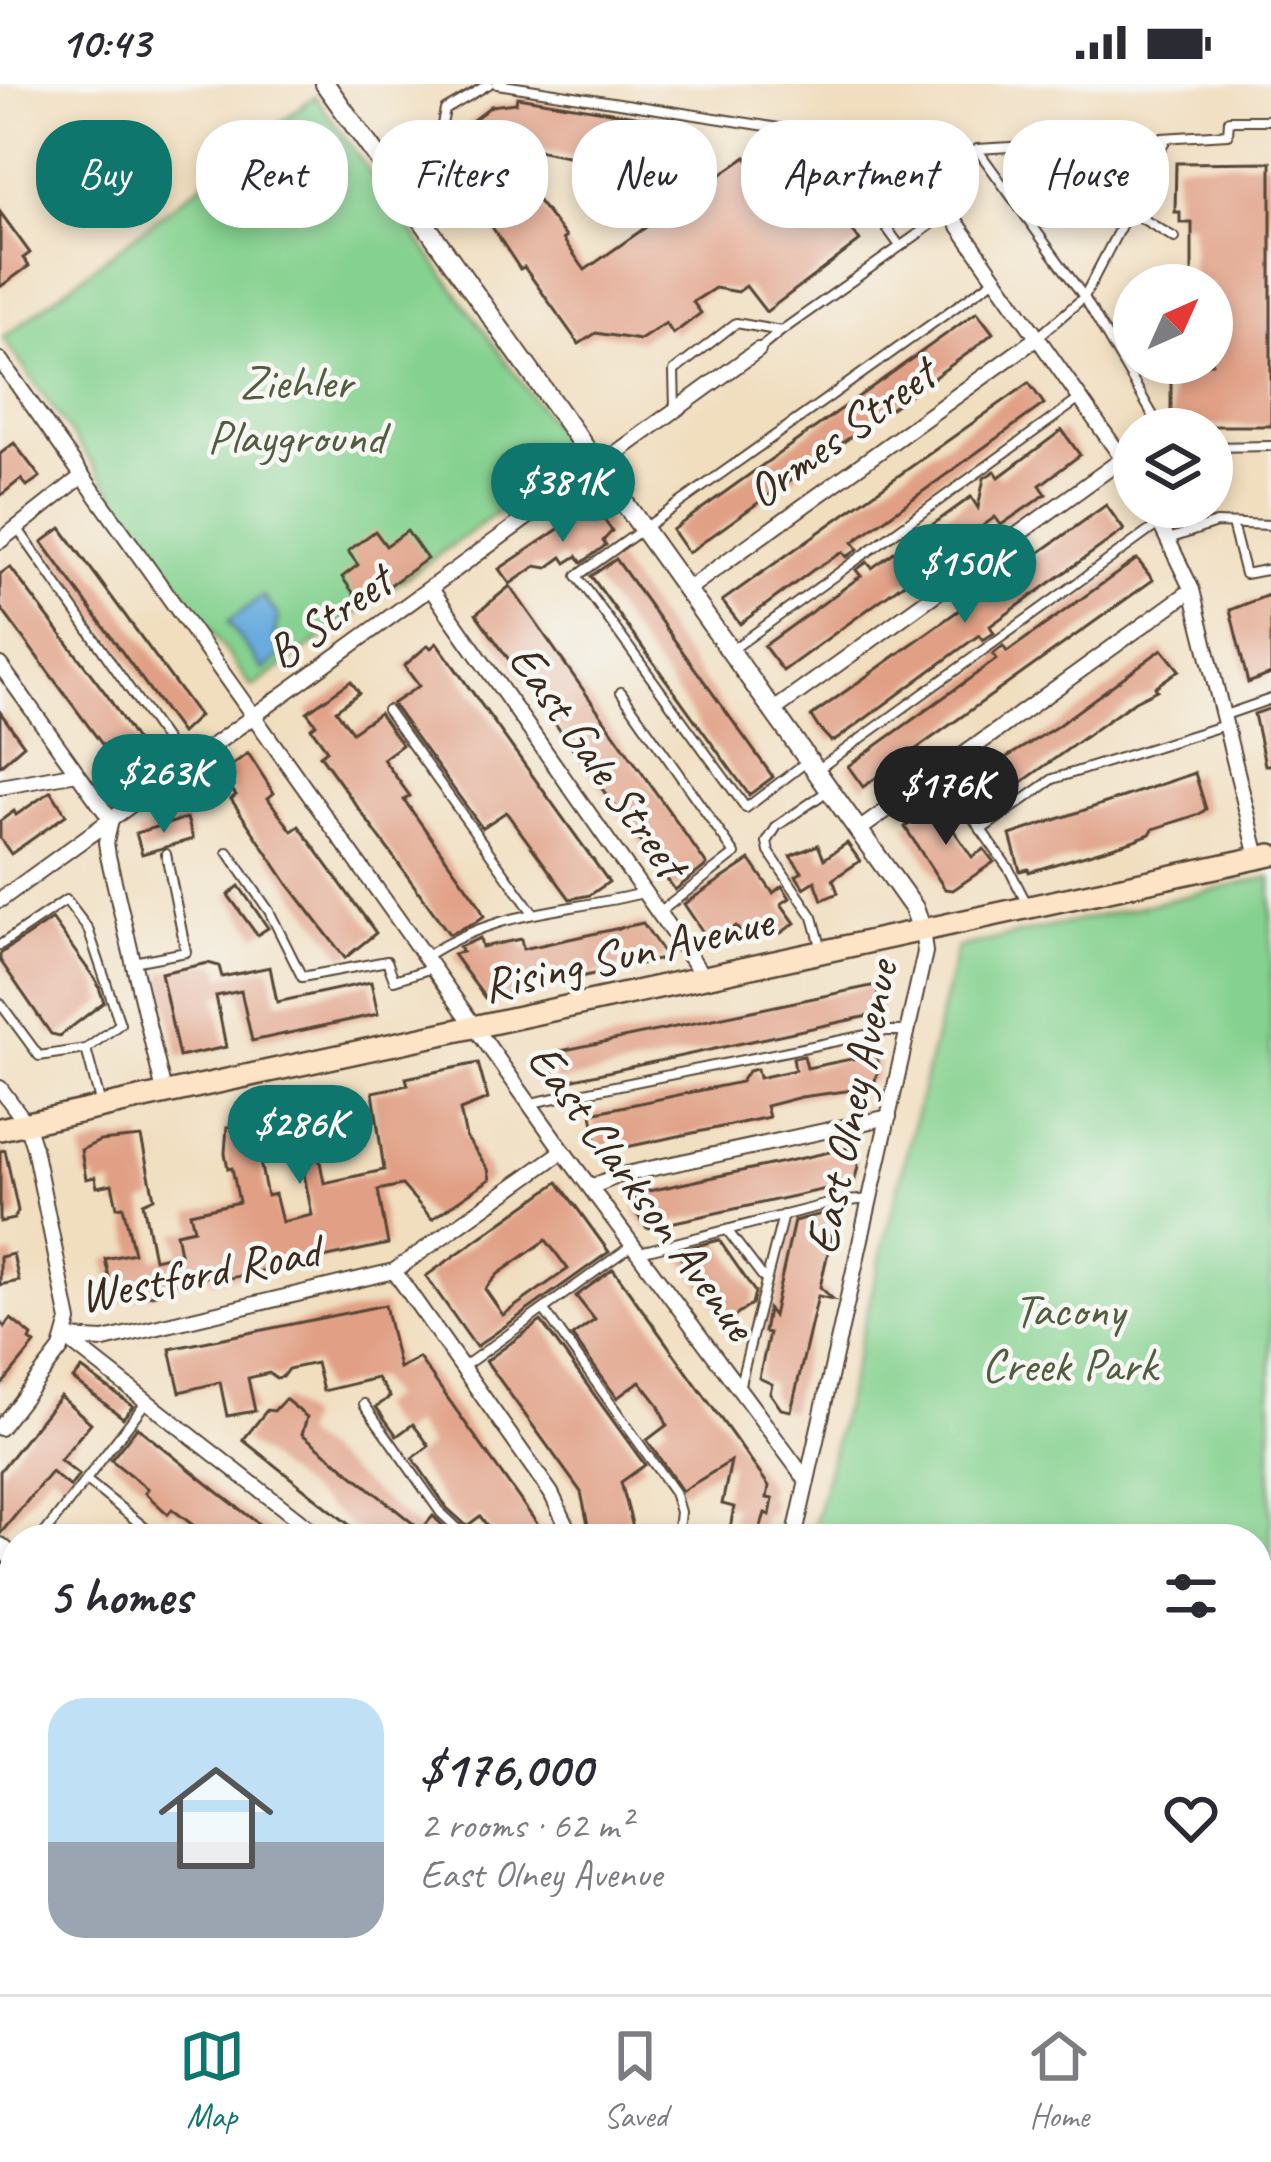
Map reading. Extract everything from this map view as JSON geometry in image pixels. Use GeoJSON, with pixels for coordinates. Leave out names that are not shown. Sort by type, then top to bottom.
{"type":"FeatureCollection","features":[{"type":"Feature","properties":{"kind":"main road","name":"Rising Sun Avenue"},"geometry":{"type":"LineString","coordinates":[[0,1129],[1264,856]]}},
{"type":"Feature","properties":{"kind":"street","name":"East Olney Avenue"},"geometry":{"type":"LineString","coordinates":[[325,84],[859,830],[914,908],[922,930],[926,952],[797,1524]]}},
{"type":"Feature","properties":{"kind":"street"},"geometry":{"type":"LineString","coordinates":[[960,228],[1113,443]]}},
{"type":"Feature","properties":{"kind":"street","name":"Ormes Street"},"geometry":{"type":"LineString","coordinates":[[688,590],[1037,338]]}},
{"type":"Feature","properties":{"kind":"street","name":"B Street"},"geometry":{"type":"LineString","coordinates":[[0,900],[758,350]]}},
{"type":"Feature","properties":{"kind":"street","name":"East Clarkson Avenue"},"geometry":{"type":"LineString","coordinates":[[0,360],[563,1151],[807,1481]]}},
{"type":"Feature","properties":{"kind":"street"},"geometry":{"type":"LineString","coordinates":[[774,710],[1113,466]]}},
{"type":"Feature","properties":{"kind":"street"},"geometry":{"type":"LineString","coordinates":[[0,541],[81,477]]}},
{"type":"Feature","properties":{"kind":"street"},"geometry":{"type":"LineString","coordinates":[[1164,528],[1192,590],[1264,856]]}},
{"type":"Feature","properties":{"kind":"street","name":"East Gale Street"},"geometry":{"type":"LineString","coordinates":[[431,589],[703,976]]}},
{"type":"Feature","properties":{"kind":"street"},"geometry":{"type":"LineString","coordinates":[[859,830],[1192,590]]}},
{"type":"Feature","properties":{"kind":"street"},"geometry":{"type":"LineString","coordinates":[[0,665],[111,820],[106,842],[164,1092]]}},
{"type":"Feature","properties":{"kind":"street"},"geometry":{"type":"LineString","coordinates":[[0,787],[77,773]]}},
{"type":"Feature","properties":{"kind":"street"},"geometry":{"type":"LineString","coordinates":[[0,1088],[26,1123],[34,1148],[69,1321],[66,1338],[304,1524]]}},
{"type":"Feature","properties":{"kind":"street"},"geometry":{"type":"LineString","coordinates":[[591,1187],[617,1176],[889,1118]]}},
{"type":"Feature","properties":{"kind":"street","name":"Westford Road"},"geometry":{"type":"LineString","coordinates":[[0,1428],[66,1338],[104,1340],[394,1271],[563,1151]]}},
{"type":"Feature","properties":{"kind":"street"},"geometry":{"type":"LineString","coordinates":[[394,1271],[551,1493],[565,1524]]}},
{"type":"Feature","properties":{"kind":"lane"},"geometry":{"type":"LineString","coordinates":[[443,120],[445,110],[493,84],[741,122]]}},
{"type":"Feature","properties":{"kind":"lane"},"geometry":{"type":"LineString","coordinates":[[1169,138],[1228,134],[1229,120],[1271,120]]}},
{"type":"Feature","properties":{"kind":"lane"},"geometry":{"type":"LineString","coordinates":[[1003,147],[977,149],[1003,185]]}},
{"type":"Feature","properties":{"kind":"lane"},"geometry":{"type":"LineString","coordinates":[[886,228],[900,247]]}},
{"type":"Feature","properties":{"kind":"lane"},"geometry":{"type":"LineString","coordinates":[[758,350],[927,228]]}},
{"type":"Feature","properties":{"kind":"lane"},"geometry":{"type":"LineString","coordinates":[[1034,228],[1084,297],[1149,408]]}},
{"type":"Feature","properties":{"kind":"lane"},"geometry":{"type":"LineString","coordinates":[[1037,338],[1084,297],[1120,228]]}},
{"type":"Feature","properties":{"kind":"lane"},"geometry":{"type":"LineString","coordinates":[[1157,228],[1174,238]]}},
{"type":"Feature","properties":{"kind":"lane"},"geometry":{"type":"LineString","coordinates":[[996,279],[577,576],[746,808],[1154,528]]}},
{"type":"Feature","properties":{"kind":"lane"},"geometry":{"type":"LineString","coordinates":[[675,411],[674,371],[736,323],[781,331]]}},
{"type":"Feature","properties":{"kind":"lane"},"geometry":{"type":"LineString","coordinates":[[731,650],[1081,398]]}},
{"type":"Feature","properties":{"kind":"lane"},"geometry":{"type":"LineString","coordinates":[[1233,447],[1271,446]]}},
{"type":"Feature","properties":{"kind":"lane"},"geometry":{"type":"LineString","coordinates":[[1233,524],[1271,525]]}},
{"type":"Feature","properties":{"kind":"lane"},"geometry":{"type":"LineString","coordinates":[[17,528],[184,768]]}},
{"type":"Feature","properties":{"kind":"lane"},"geometry":{"type":"LineString","coordinates":[[1169,539],[1201,528]]}},
{"type":"Feature","properties":{"kind":"lane"},"geometry":{"type":"LineString","coordinates":[[1233,528],[1245,574],[1271,569]]}},
{"type":"Feature","properties":{"kind":"lane"},"geometry":{"type":"LineString","coordinates":[[621,692],[735,854],[658,913]]}},
{"type":"Feature","properties":{"kind":"lane"},"geometry":{"type":"LineString","coordinates":[[982,830],[1053,779],[1226,720],[1271,699]]}},
{"type":"Feature","properties":{"kind":"lane"},"geometry":{"type":"LineString","coordinates":[[387,710],[532,914]]}},
{"type":"Feature","properties":{"kind":"lane"},"geometry":{"type":"LineString","coordinates":[[940,772],[1009,869],[1028,907]]}},
{"type":"Feature","properties":{"kind":"lane"},"geometry":{"type":"LineString","coordinates":[[822,951],[813,917],[767,842],[777,826],[830,789]]}},
{"type":"Feature","properties":{"kind":"lane"},"geometry":{"type":"LineString","coordinates":[[228,852],[269,911],[302,977],[388,962],[394,980],[430,962],[466,931],[645,893]]}},
{"type":"Feature","properties":{"kind":"lane"},"geometry":{"type":"LineString","coordinates":[[132,963],[186,952],[166,854]]}},
{"type":"Feature","properties":{"kind":"lane"},"geometry":{"type":"LineString","coordinates":[[0,945],[66,900],[88,928],[120,1024],[86,1048],[39,1057],[0,1003]]}},
{"type":"Feature","properties":{"kind":"lane"},"geometry":{"type":"LineString","coordinates":[[0,1030],[13,1021]]}},
{"type":"Feature","properties":{"kind":"lane"},"geometry":{"type":"LineString","coordinates":[[530,1103],[908,1030]]}},
{"type":"Feature","properties":{"kind":"lane"},"geometry":{"type":"LineString","coordinates":[[86,1048],[101,1107]]}},
{"type":"Feature","properties":{"kind":"lane"},"geometry":{"type":"LineString","coordinates":[[462,1368],[637,1248],[836,1202],[871,1199]]}},
{"type":"Feature","properties":{"kind":"lane"},"geometry":{"type":"LineString","coordinates":[[739,1388],[783,1215]]}},
{"type":"Feature","properties":{"kind":"lane"},"geometry":{"type":"LineString","coordinates":[[727,1230],[766,1282]]}},
{"type":"Feature","properties":{"kind":"lane"},"geometry":{"type":"LineString","coordinates":[[544,1310],[674,1492],[679,1524]]}},
{"type":"Feature","properties":{"kind":"lane"},"geometry":{"type":"LineString","coordinates":[[52,1524],[147,1401]]}},
{"type":"Feature","properties":{"kind":"lane"},"geometry":{"type":"LineString","coordinates":[[364,1404],[453,1524]]}},
{"type":"Feature","properties":{"kind":"lane"},"geometry":{"type":"LineString","coordinates":[[86,1480],[140,1524]]}},
{"type":"Feature","properties":{"kind":"green space","name":"Ziehler Playground"},"geometry":{"type":"Polygon","coordinates":[[[315,96],[332,120],[284,120],[315,96]]]}},
{"type":"Feature","properties":{"kind":"green space","name":"Ziehler Playground"},"geometry":{"type":"Polygon","coordinates":[[[348,142],[372,175],[372,228],[410,228],[575,457],[252,688],[3,338],[145,228],[172,228],[172,207],[196,188],[196,228],[348,228],[348,142]]]}},
{"type":"Feature","properties":{"kind":"green space","name":"Tacony Creek Park"},"geometry":{"type":"Polygon","coordinates":[[[1271,877],[1271,1524],[815,1524],[957,948],[1271,877]]]}},
{"type":"Feature","properties":{"kind":"water"},"geometry":{"type":"Polygon","coordinates":[[[263,596],[278,616],[274,638],[285,653],[263,670],[228,622],[263,596]]]}},
{"type":"Feature","properties":{"kind":"building"},"geometry":{"type":"Polygon","coordinates":[[[517,97],[660,120],[572,120],[572,157],[548,152],[548,120],[473,120],[491,106],[516,103],[517,97]]]}},
{"type":"Feature","properties":{"kind":"building"},"geometry":{"type":"Polygon","coordinates":[[[741,160],[741,228],[850,228],[860,241],[766,312],[746,286],[738,292],[715,288],[693,302],[701,313],[673,334],[666,323],[640,340],[596,333],[579,344],[524,267],[520,269],[493,228],[548,228],[548,214],[585,270],[645,228],[717,228],[717,177],[741,160]]]}},
{"type":"Feature","properties":{"kind":"building"},"geometry":{"type":"Polygon","coordinates":[[[1271,162],[1271,426],[1233,426],[1233,408],[1171,408],[1171,384],[1233,384],[1233,264],[1192,264],[1192,223],[1180,223],[1180,212],[1175,212],[1176,163],[1271,162]]]}},
{"type":"Feature","properties":{"kind":"building"},"geometry":{"type":"Polygon","coordinates":[[[0,212],[30,253],[23,258],[29,266],[0,287],[0,212]]]}},
{"type":"Feature","properties":{"kind":"building"},"geometry":{"type":"Polygon","coordinates":[[[977,312],[993,333],[688,553],[672,530],[977,312]]]}},
{"type":"Feature","properties":{"kind":"building"},"geometry":{"type":"Polygon","coordinates":[[[1029,383],[1044,404],[853,542],[858,549],[847,557],[843,552],[813,570],[740,624],[722,601],[1029,383]]]}},
{"type":"Feature","properties":{"kind":"building"},"geometry":{"type":"Polygon","coordinates":[[[1062,430],[1080,455],[1040,485],[1046,494],[1001,525],[995,517],[783,671],[764,646],[861,576],[856,570],[867,562],[872,568],[971,497],[978,508],[984,478],[995,471],[999,477],[1062,430]]]}},
{"type":"Feature","properties":{"kind":"building"},"geometry":{"type":"Polygon","coordinates":[[[14,443],[40,477],[27,486],[21,479],[0,496],[0,454],[14,443]]]}},
{"type":"Feature","properties":{"kind":"building"},"geometry":{"type":"Polygon","coordinates":[[[594,505],[612,531],[603,541],[606,545],[582,563],[577,556],[566,563],[562,557],[547,568],[536,566],[510,584],[499,569],[594,505]]]}},
{"type":"Feature","properties":{"kind":"building"},"geometry":{"type":"Polygon","coordinates":[[[1106,505],[1113,515],[1113,528],[1124,530],[990,626],[994,633],[983,640],[979,635],[836,740],[831,741],[811,716],[1106,505]]]}},
{"type":"Feature","properties":{"kind":"building"},"geometry":{"type":"Polygon","coordinates":[[[61,528],[199,716],[181,733],[42,542],[61,528]]]}},
{"type":"Feature","properties":{"kind":"building"},"geometry":{"type":"Polygon","coordinates":[[[375,531],[386,546],[407,531],[427,559],[362,605],[342,577],[358,565],[348,551],[375,531]]]}},
{"type":"Feature","properties":{"kind":"building"},"geometry":{"type":"Polygon","coordinates":[[[616,559],[773,777],[749,795],[591,576],[616,559]]]}},
{"type":"Feature","properties":{"kind":"building"},"geometry":{"type":"Polygon","coordinates":[[[1137,559],[1153,580],[863,787],[848,766],[997,659],[993,654],[1003,646],[1007,652],[1137,559]]]}},
{"type":"Feature","properties":{"kind":"building"},"geometry":{"type":"Polygon","coordinates":[[[10,567],[107,695],[147,758],[124,774],[0,607],[0,574],[10,567]]]}},
{"type":"Feature","properties":{"kind":"building"},"geometry":{"type":"Polygon","coordinates":[[[510,586],[707,865],[675,890],[476,614],[510,586]]]}},
{"type":"Feature","properties":{"kind":"building"},"geometry":{"type":"Polygon","coordinates":[[[1271,594],[1271,674],[1248,683],[1230,610],[1271,594]]]}},
{"type":"Feature","properties":{"kind":"building"},"geometry":{"type":"Polygon","coordinates":[[[437,643],[609,882],[590,895],[570,899],[506,812],[482,828],[392,704],[419,686],[404,666],[437,643]]]}},
{"type":"Feature","properties":{"kind":"building"},"geometry":{"type":"Polygon","coordinates":[[[1162,649],[1179,670],[1157,690],[979,813],[965,792],[994,765],[1056,727],[1162,649]]]}},
{"type":"Feature","properties":{"kind":"building"},"geometry":{"type":"Polygon","coordinates":[[[351,681],[359,693],[336,710],[352,732],[379,713],[402,745],[383,759],[410,796],[404,800],[478,903],[484,916],[476,922],[449,934],[320,755],[327,750],[311,728],[316,724],[307,712],[351,681]]]}},
{"type":"Feature","properties":{"kind":"building"},"geometry":{"type":"Polygon","coordinates":[[[1271,708],[1271,765],[1265,765],[1254,714],[1271,708]]]}},
{"type":"Feature","properties":{"kind":"building"},"geometry":{"type":"Polygon","coordinates":[[[0,712],[24,745],[0,766],[0,712]]]}},
{"type":"Feature","properties":{"kind":"building"},"geometry":{"type":"Polygon","coordinates":[[[248,753],[274,793],[268,798],[277,811],[292,831],[299,826],[376,933],[345,958],[231,799],[236,795],[234,786],[223,772],[248,753]]]}},
{"type":"Feature","properties":{"kind":"building"},"geometry":{"type":"Polygon","coordinates":[[[1195,773],[1206,809],[1200,814],[1132,841],[1020,871],[1010,835],[1195,773]]]}},
{"type":"Feature","properties":{"kind":"building"},"geometry":{"type":"Polygon","coordinates":[[[51,791],[66,815],[11,854],[0,838],[0,821],[51,791]]]}},
{"type":"Feature","properties":{"kind":"building"},"geometry":{"type":"Polygon","coordinates":[[[944,798],[953,810],[944,816],[972,857],[984,849],[994,862],[953,890],[945,889],[905,827],[944,798]]]}},
{"type":"Feature","properties":{"kind":"building"},"geometry":{"type":"Polygon","coordinates":[[[187,818],[193,839],[142,854],[136,833],[187,818]]]}},
{"type":"Feature","properties":{"kind":"building"},"geometry":{"type":"Polygon","coordinates":[[[847,843],[860,861],[833,879],[838,893],[822,900],[815,881],[804,888],[796,876],[802,872],[790,856],[818,845],[824,859],[847,843]]]}},
{"type":"Feature","properties":{"kind":"building"},"geometry":{"type":"Polygon","coordinates":[[[750,860],[773,893],[782,886],[790,898],[781,904],[795,923],[781,933],[777,928],[764,937],[760,932],[747,942],[736,926],[711,944],[684,904],[750,860]]]}},
{"type":"Feature","properties":{"kind":"building"},"geometry":{"type":"Polygon","coordinates":[[[239,886],[268,928],[257,935],[228,895],[239,886]]]}},
{"type":"Feature","properties":{"kind":"building"},"geometry":{"type":"Polygon","coordinates":[[[52,919],[97,982],[104,1002],[60,1036],[51,1034],[0,960],[0,954],[52,919]]]}},
{"type":"Feature","properties":{"kind":"building"},"geometry":{"type":"Polygon","coordinates":[[[643,923],[667,958],[485,998],[453,954],[480,938],[482,947],[521,939],[523,949],[643,923]]]}},
{"type":"Feature","properties":{"kind":"building"},"geometry":{"type":"Polygon","coordinates":[[[208,963],[219,966],[222,977],[270,967],[277,1002],[371,982],[378,1014],[252,1041],[241,991],[216,996],[226,1047],[179,1057],[161,973],[208,963]]]}},
{"type":"Feature","properties":{"kind":"building"},"geometry":{"type":"Polygon","coordinates":[[[876,985],[882,1013],[556,1083],[550,1055],[560,1051],[876,985]]]}},
{"type":"Feature","properties":{"kind":"building"},"geometry":{"type":"Polygon","coordinates":[[[876,1054],[875,1081],[861,1084],[861,1089],[801,1097],[766,1106],[769,1117],[598,1153],[592,1113],[741,1082],[748,1071],[757,1069],[759,1078],[795,1070],[793,1058],[804,1056],[807,1068],[876,1054]]]}},
{"type":"Feature","properties":{"kind":"building"},"geometry":{"type":"Polygon","coordinates":[[[478,1063],[488,1099],[460,1110],[466,1137],[490,1179],[432,1219],[402,1185],[378,1190],[388,1244],[212,1282],[210,1276],[158,1287],[160,1293],[115,1303],[105,1259],[134,1253],[123,1206],[117,1207],[112,1184],[97,1187],[95,1177],[86,1179],[81,1150],[100,1141],[141,1137],[154,1198],[143,1203],[154,1259],[180,1253],[176,1233],[194,1229],[190,1213],[239,1202],[225,1153],[227,1127],[326,1104],[335,1147],[318,1151],[324,1183],[384,1170],[373,1092],[408,1085],[406,1078],[478,1063]],[[300,1153],[260,1162],[267,1196],[275,1194],[282,1222],[312,1215],[300,1153]]]}},
{"type":"Feature","properties":{"kind":"building"},"geometry":{"type":"Polygon","coordinates":[[[853,1147],[858,1166],[854,1183],[647,1228],[636,1213],[635,1194],[853,1147]]]}},
{"type":"Feature","properties":{"kind":"building"},"geometry":{"type":"Polygon","coordinates":[[[5,1150],[18,1211],[14,1219],[0,1222],[0,1151],[5,1150]]]}},
{"type":"Feature","properties":{"kind":"building"},"geometry":{"type":"Polygon","coordinates":[[[558,1182],[609,1252],[476,1347],[426,1276],[558,1182]],[[546,1240],[485,1289],[503,1315],[568,1269],[546,1240]]]}},
{"type":"Feature","properties":{"kind":"building"},"geometry":{"type":"Polygon","coordinates":[[[822,1214],[836,1217],[820,1287],[833,1299],[818,1296],[791,1411],[781,1409],[770,1393],[772,1384],[759,1378],[769,1333],[764,1332],[768,1309],[773,1316],[794,1221],[822,1214]]]}},
{"type":"Feature","properties":{"kind":"building"},"geometry":{"type":"Polygon","coordinates":[[[719,1240],[755,1292],[752,1304],[727,1322],[680,1256],[692,1247],[719,1240]]]}},
{"type":"Feature","properties":{"kind":"building"},"geometry":{"type":"Polygon","coordinates":[[[13,1254],[19,1281],[0,1285],[0,1257],[13,1254]]]}},
{"type":"Feature","properties":{"kind":"building"},"geometry":{"type":"Polygon","coordinates":[[[613,1269],[769,1486],[770,1515],[765,1513],[762,1524],[731,1524],[734,1507],[722,1504],[731,1461],[682,1491],[647,1440],[667,1425],[658,1404],[640,1381],[617,1398],[572,1336],[595,1320],[576,1296],[613,1269]]]}},
{"type":"Feature","properties":{"kind":"building"},"geometry":{"type":"Polygon","coordinates":[[[385,1305],[399,1368],[419,1358],[537,1524],[486,1524],[480,1516],[465,1524],[447,1508],[413,1458],[429,1446],[422,1436],[413,1424],[397,1436],[376,1407],[390,1397],[377,1378],[323,1391],[316,1363],[288,1369],[282,1377],[269,1373],[248,1378],[255,1411],[227,1416],[220,1382],[180,1392],[170,1349],[385,1305]]]}},
{"type":"Feature","properties":{"kind":"building"},"geometry":{"type":"Polygon","coordinates":[[[11,1319],[35,1344],[0,1387],[0,1322],[5,1327],[11,1319]]]}},
{"type":"Feature","properties":{"kind":"building"},"geometry":{"type":"Polygon","coordinates":[[[541,1321],[645,1465],[621,1482],[632,1524],[588,1524],[581,1492],[486,1361],[541,1321]]]}},
{"type":"Feature","properties":{"kind":"building"},"geometry":{"type":"Polygon","coordinates":[[[82,1369],[133,1406],[123,1418],[73,1379],[82,1369]]]}},
{"type":"Feature","properties":{"kind":"building"},"geometry":{"type":"Polygon","coordinates":[[[60,1396],[91,1423],[60,1460],[79,1475],[70,1487],[51,1472],[8,1524],[0,1524],[0,1471],[60,1396]]]}},
{"type":"Feature","properties":{"kind":"building"},"geometry":{"type":"Polygon","coordinates":[[[285,1399],[307,1417],[302,1434],[414,1524],[348,1524],[243,1440],[267,1410],[274,1411],[285,1399]]]}},
{"type":"Feature","properties":{"kind":"building"},"geometry":{"type":"Polygon","coordinates":[[[137,1427],[259,1524],[192,1524],[172,1509],[168,1514],[145,1493],[148,1489],[111,1460],[137,1427]]]}}]}
